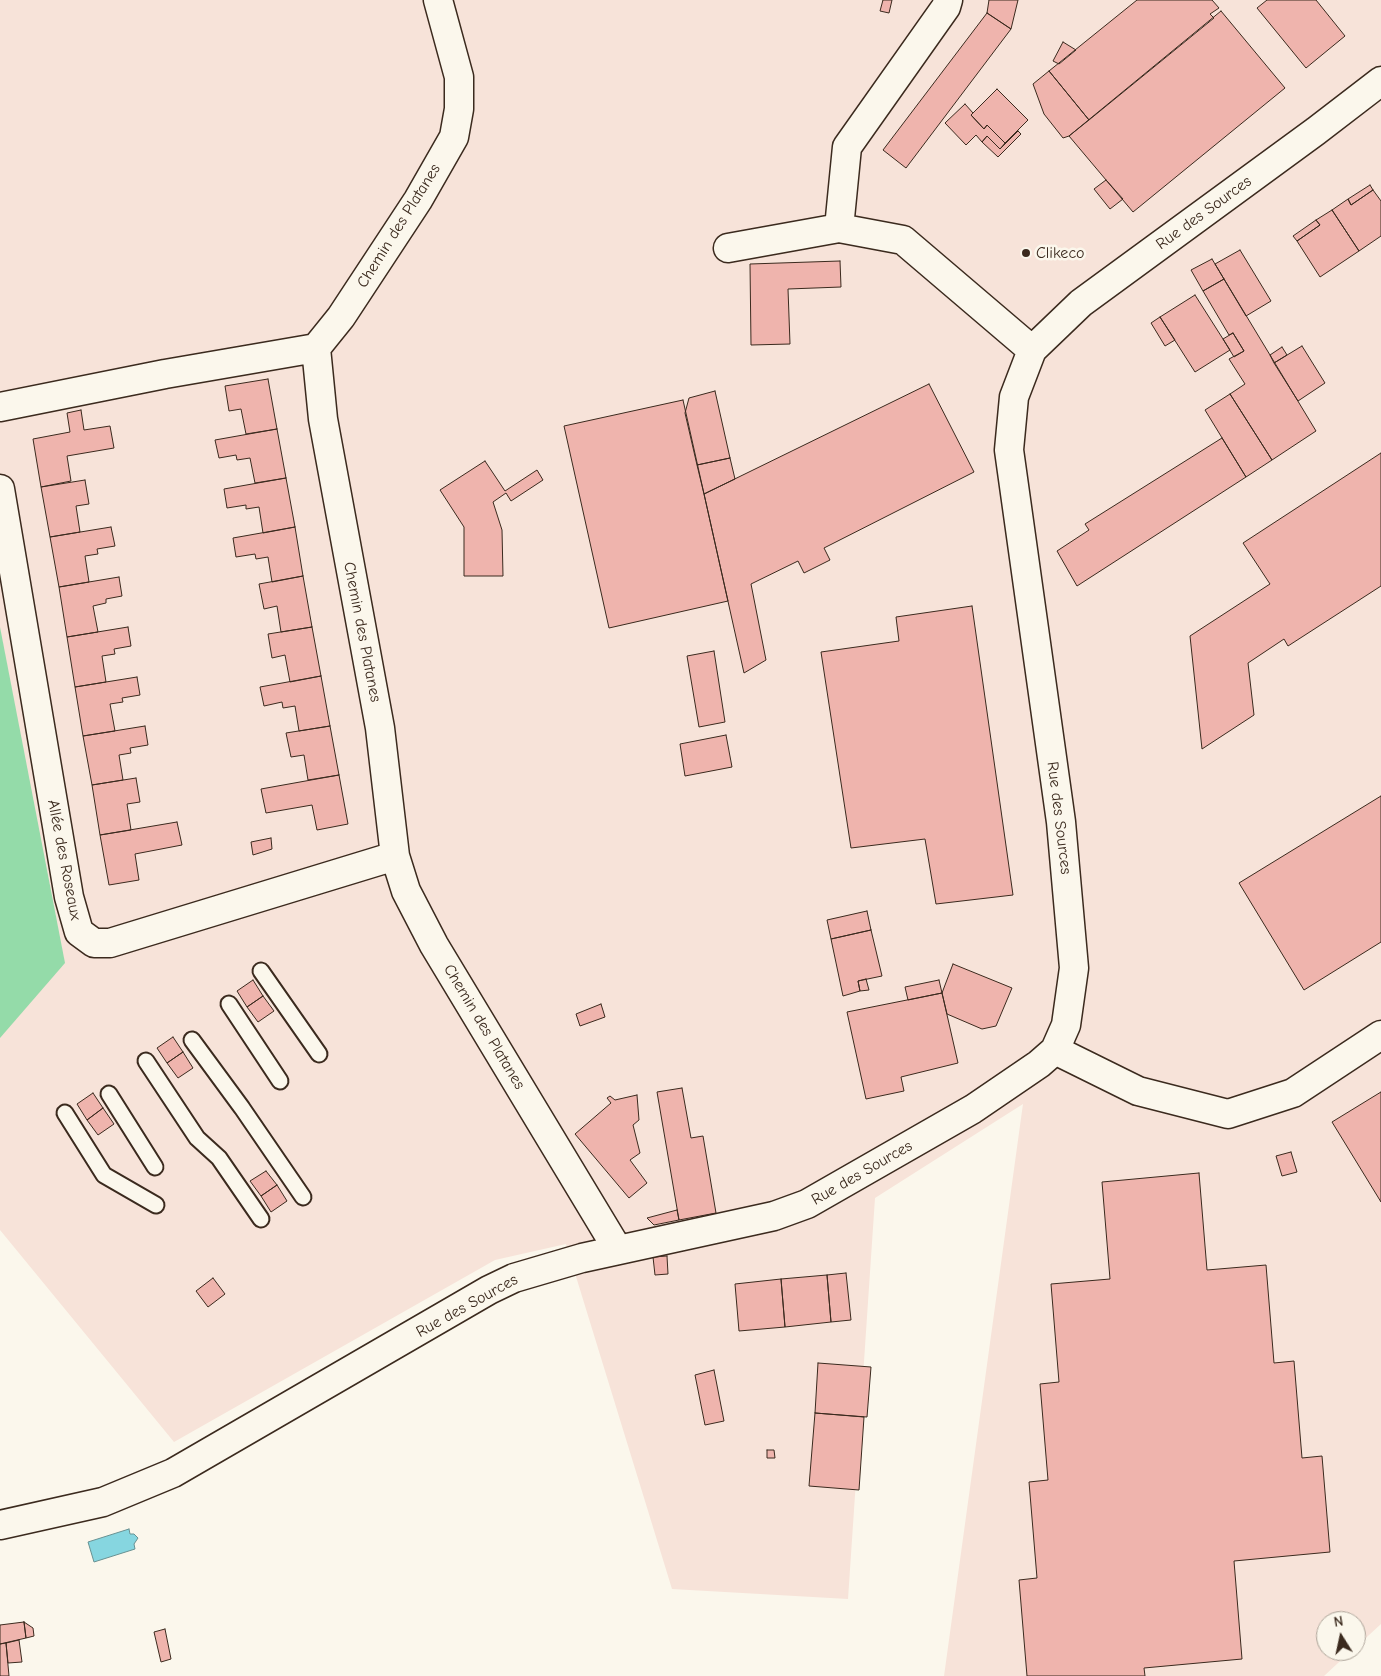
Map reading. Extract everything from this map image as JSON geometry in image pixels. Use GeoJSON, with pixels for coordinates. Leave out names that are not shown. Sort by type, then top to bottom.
{"type":"FeatureCollection","features":[{"type":"Feature","properties":{"kind":"street","name":"Chemin des Platanes"},"geometry":{"type":"LineString","coordinates":[[438,0],[459,77],[459,109],[454,137],[418,200],[341,317],[316,348],[323,419],[380,728],[395,856],[406,891],[434,945],[618,1250]]}},
{"type":"Feature","properties":{"kind":"street"},"geometry":{"type":"LineString","coordinates":[[838,228],[847,147],[946,8],[948,0]]}},
{"type":"Feature","properties":{"kind":"street","name":"Rue des Sources"},"geometry":{"type":"LineString","coordinates":[[0,1526],[103,1502],[141,1488],[173,1473],[489,1290],[514,1278],[582,1258],[774,1216],[807,1204],[973,1109],[1039,1064],[1055,1050],[1066,1025],[1074,968],[1061,822],[1009,450],[1014,397],[1032,350],[1081,303],[1316,132],[1381,81]]}},
{"type":"Feature","properties":{"kind":"street"},"geometry":{"type":"LineString","coordinates":[[728,248],[838,228],[903,240],[1032,350]]}},
{"type":"Feature","properties":{"kind":"street"},"geometry":{"type":"LineString","coordinates":[[0,407],[165,374],[316,348]]}},
{"type":"Feature","properties":{"kind":"street","name":"Allée des Roseaux"},"geometry":{"type":"LineString","coordinates":[[0,489],[69,897],[79,932],[94,944],[110,943],[395,856]]}},
{"type":"Feature","properties":{"kind":"street"},"geometry":{"type":"LineString","coordinates":[[1055,1050],[1138,1091],[1228,1114],[1293,1093],[1381,1036]]}},
{"type":"Feature","properties":{"kind":"lane"},"geometry":{"type":"LineString","coordinates":[[262,970],[319,1054]]}},
{"type":"Feature","properties":{"kind":"lane"},"geometry":{"type":"LineString","coordinates":[[229,1004],[280,1081]]}},
{"type":"Feature","properties":{"kind":"lane"},"geometry":{"type":"LineString","coordinates":[[192,1040],[242,1108],[302,1197]]}},
{"type":"Feature","properties":{"kind":"lane"},"geometry":{"type":"LineString","coordinates":[[146,1061],[197,1138],[219,1158],[261,1219]]}},
{"type":"Feature","properties":{"kind":"lane"},"geometry":{"type":"LineString","coordinates":[[109,1094],[155,1167]]}},
{"type":"Feature","properties":{"kind":"lane"},"geometry":{"type":"LineString","coordinates":[[65,1112],[104,1175],[156,1205]]}},
{"type":"Feature","properties":{"kind":"shaded area"},"geometry":{"type":"Polygon","coordinates":[[[0,0],[1381,0],[1381,1624],[1366,1638],[1366,1611],[1316,1611],[1316,1661],[1340,1661],[1324,1676],[944,1676],[1023,1104],[875,1198],[848,1599],[672,1589],[566,1244],[495,1260],[174,1442],[0,1230],[0,0]]]}},
{"type":"Feature","properties":{"kind":"green space"},"geometry":{"type":"Polygon","coordinates":[[[0,627],[65,963],[0,1038],[0,627]]]}},
{"type":"Feature","properties":{"kind":"water"},"geometry":{"type":"Polygon","coordinates":[[[129,1529],[130,1534],[134,1534],[138,1538],[134,1544],[135,1549],[94,1562],[88,1542],[129,1529]]]}},
{"type":"Feature","properties":{"kind":"building"},"geometry":{"type":"Polygon","coordinates":[[[883,0],[892,0],[889,13],[880,11],[883,0]]]}},
{"type":"Feature","properties":{"kind":"building"},"geometry":{"type":"Polygon","coordinates":[[[989,0],[1018,0],[1011,29],[987,13],[989,0]]]}},
{"type":"Feature","properties":{"kind":"building"},"geometry":{"type":"Polygon","coordinates":[[[1137,0],[1212,0],[1219,8],[1210,14],[1214,18],[1089,120],[1049,71],[1137,0]]]}},
{"type":"Feature","properties":{"kind":"building"},"geometry":{"type":"Polygon","coordinates":[[[1267,0],[1316,0],[1345,36],[1306,68],[1257,8],[1267,0]]]}},
{"type":"Feature","properties":{"kind":"building"},"geometry":{"type":"Polygon","coordinates":[[[1221,11],[1285,88],[1133,212],[1069,136],[1221,11]]]}},
{"type":"Feature","properties":{"kind":"building"},"geometry":{"type":"Polygon","coordinates":[[[987,13],[1011,29],[906,168],[883,150],[987,13]]]}},
{"type":"Feature","properties":{"kind":"building"},"geometry":{"type":"Polygon","coordinates":[[[1063,42],[1076,50],[1059,64],[1053,61],[1063,42]]]}},
{"type":"Feature","properties":{"kind":"building"},"geometry":{"type":"Polygon","coordinates":[[[1049,71],[1089,120],[1069,136],[1063,138],[1044,114],[1033,84],[1049,71]]]}},
{"type":"Feature","properties":{"kind":"building"},"geometry":{"type":"Polygon","coordinates":[[[997,89],[1028,120],[1005,143],[987,125],[984,129],[971,115],[997,89]]]}},
{"type":"Feature","properties":{"kind":"building"},"geometry":{"type":"Polygon","coordinates":[[[965,104],[973,113],[971,115],[984,129],[987,125],[1005,143],[1000,149],[987,136],[982,142],[976,135],[966,145],[945,123],[965,104]]]}},
{"type":"Feature","properties":{"kind":"building"},"geometry":{"type":"Polygon","coordinates":[[[1018,131],[1021,134],[998,157],[982,142],[987,136],[1000,149],[1018,131]]]}},
{"type":"Feature","properties":{"kind":"building"},"geometry":{"type":"Polygon","coordinates":[[[1106,180],[1123,199],[1110,209],[1094,189],[1106,180]]]}},
{"type":"Feature","properties":{"kind":"building"},"geometry":{"type":"Polygon","coordinates":[[[1370,185],[1373,190],[1351,205],[1348,199],[1370,185]]]}},
{"type":"Feature","properties":{"kind":"building"},"geometry":{"type":"Polygon","coordinates":[[[1373,190],[1381,201],[1381,236],[1359,251],[1332,210],[1348,199],[1351,205],[1373,190]]]}},
{"type":"Feature","properties":{"kind":"building"},"geometry":{"type":"Polygon","coordinates":[[[1332,210],[1359,251],[1320,277],[1297,241],[1320,225],[1316,220],[1332,210]]]}},
{"type":"Feature","properties":{"kind":"building"},"geometry":{"type":"Polygon","coordinates":[[[1316,220],[1320,225],[1297,241],[1293,236],[1316,220]]]}},
{"type":"Feature","properties":{"kind":"building"},"geometry":{"type":"Polygon","coordinates":[[[1240,250],[1271,301],[1246,316],[1215,264],[1240,250]]]}},
{"type":"Feature","properties":{"kind":"building"},"geometry":{"type":"Polygon","coordinates":[[[1212,259],[1224,279],[1203,291],[1191,270],[1212,259]]]}},
{"type":"Feature","properties":{"kind":"building"},"geometry":{"type":"Polygon","coordinates":[[[840,261],[841,287],[788,289],[790,344],[751,345],[750,264],[840,261]]]}},
{"type":"Feature","properties":{"kind":"building"},"geometry":{"type":"Polygon","coordinates":[[[1224,279],[1316,431],[1272,460],[1230,394],[1245,384],[1229,359],[1244,351],[1233,333],[1229,335],[1203,291],[1224,279]]]}},
{"type":"Feature","properties":{"kind":"building"},"geometry":{"type":"Polygon","coordinates":[[[1195,295],[1230,350],[1195,372],[1160,317],[1195,295]]]}},
{"type":"Feature","properties":{"kind":"building"},"geometry":{"type":"Polygon","coordinates":[[[1160,317],[1175,340],[1165,346],[1151,323],[1160,317]]]}},
{"type":"Feature","properties":{"kind":"building"},"geometry":{"type":"Polygon","coordinates":[[[1233,333],[1244,351],[1234,357],[1223,339],[1233,333]]]}},
{"type":"Feature","properties":{"kind":"building"},"geometry":{"type":"Polygon","coordinates":[[[1302,346],[1325,383],[1298,401],[1274,363],[1302,346]]]}},
{"type":"Feature","properties":{"kind":"building"},"geometry":{"type":"Polygon","coordinates":[[[1282,347],[1287,355],[1274,363],[1270,355],[1282,347]]]}},
{"type":"Feature","properties":{"kind":"building"},"geometry":{"type":"Polygon","coordinates":[[[268,379],[277,429],[246,434],[241,409],[229,411],[225,386],[268,379]]]}},
{"type":"Feature","properties":{"kind":"building"},"geometry":{"type":"Polygon","coordinates":[[[929,384],[974,472],[824,548],[830,560],[804,573],[798,561],[751,584],[766,660],[744,673],[704,494],[929,384]]]}},
{"type":"Feature","properties":{"kind":"building"},"geometry":{"type":"Polygon","coordinates":[[[715,391],[730,458],[697,465],[685,413],[689,398],[715,391]]]}},
{"type":"Feature","properties":{"kind":"building"},"geometry":{"type":"Polygon","coordinates":[[[1230,394],[1272,460],[1246,477],[1205,410],[1230,394]]]}},
{"type":"Feature","properties":{"kind":"building"},"geometry":{"type":"Polygon","coordinates":[[[683,400],[728,601],[609,628],[564,426],[683,400]]]}},
{"type":"Feature","properties":{"kind":"building"},"geometry":{"type":"Polygon","coordinates":[[[81,410],[84,430],[110,426],[114,448],[67,456],[71,481],[41,487],[33,439],[70,432],[67,413],[81,410]]]}},
{"type":"Feature","properties":{"kind":"building"},"geometry":{"type":"Polygon","coordinates":[[[277,429],[286,478],[255,483],[250,458],[237,460],[236,455],[219,458],[215,440],[277,429]]]}},
{"type":"Feature","properties":{"kind":"building"},"geometry":{"type":"Polygon","coordinates":[[[1222,438],[1246,477],[1077,586],[1057,551],[1089,530],[1085,524],[1222,438]]]}},
{"type":"Feature","properties":{"kind":"building"},"geometry":{"type":"Polygon","coordinates":[[[1381,453],[1381,586],[1288,646],[1284,639],[1248,663],[1254,715],[1202,749],[1190,636],[1270,584],[1243,543],[1381,453]]]}},
{"type":"Feature","properties":{"kind":"building"},"geometry":{"type":"Polygon","coordinates":[[[730,458],[735,479],[704,494],[697,465],[730,458]]]}},
{"type":"Feature","properties":{"kind":"building"},"geometry":{"type":"Polygon","coordinates":[[[485,461],[505,491],[537,470],[543,480],[511,501],[506,493],[493,502],[502,530],[503,576],[464,576],[464,527],[440,490],[485,461]]]}},
{"type":"Feature","properties":{"kind":"building"},"geometry":{"type":"Polygon","coordinates":[[[286,478],[295,527],[263,533],[259,507],[246,509],[246,505],[227,508],[224,489],[286,478]]]}},
{"type":"Feature","properties":{"kind":"building"},"geometry":{"type":"Polygon","coordinates":[[[85,480],[89,504],[76,506],[80,532],[50,537],[41,487],[85,480]]]}},
{"type":"Feature","properties":{"kind":"building"},"geometry":{"type":"Polygon","coordinates":[[[111,527],[115,546],[97,549],[98,554],[85,556],[89,582],[59,587],[50,537],[111,527]]]}},
{"type":"Feature","properties":{"kind":"building"},"geometry":{"type":"Polygon","coordinates":[[[295,527],[303,576],[272,582],[268,557],[256,559],[255,554],[236,557],[233,538],[295,527]]]}},
{"type":"Feature","properties":{"kind":"building"},"geometry":{"type":"Polygon","coordinates":[[[303,576],[312,627],[281,632],[277,606],[264,609],[259,584],[303,576]]]}},
{"type":"Feature","properties":{"kind":"building"},"geometry":{"type":"Polygon","coordinates":[[[119,577],[122,596],[106,599],[106,603],[93,606],[98,632],[67,637],[59,587],[119,577]]]}},
{"type":"Feature","properties":{"kind":"building"},"geometry":{"type":"Polygon","coordinates":[[[972,606],[1013,895],[936,904],[925,839],[851,848],[821,652],[899,641],[896,617],[972,606]]]}},
{"type":"Feature","properties":{"kind":"building"},"geometry":{"type":"Polygon","coordinates":[[[128,627],[131,646],[114,649],[115,654],[102,656],[106,682],[75,687],[67,637],[128,627]]]}},
{"type":"Feature","properties":{"kind":"building"},"geometry":{"type":"Polygon","coordinates":[[[312,627],[321,676],[290,682],[285,655],[272,658],[268,634],[312,627]]]}},
{"type":"Feature","properties":{"kind":"building"},"geometry":{"type":"Polygon","coordinates":[[[714,651],[725,722],[699,727],[687,656],[714,651]]]}},
{"type":"Feature","properties":{"kind":"building"},"geometry":{"type":"Polygon","coordinates":[[[321,676],[330,726],[299,731],[295,706],[283,708],[282,702],[264,706],[260,687],[321,676]]]}},
{"type":"Feature","properties":{"kind":"building"},"geometry":{"type":"Polygon","coordinates":[[[137,677],[140,695],[122,698],[123,702],[110,704],[115,731],[83,736],[75,687],[137,677]]]}},
{"type":"Feature","properties":{"kind":"building"},"geometry":{"type":"Polygon","coordinates":[[[145,726],[148,745],[130,748],[131,753],[119,755],[123,780],[92,785],[83,736],[145,726]]]}},
{"type":"Feature","properties":{"kind":"building"},"geometry":{"type":"Polygon","coordinates":[[[330,726],[339,775],[308,780],[304,755],[291,757],[286,733],[330,726]]]}},
{"type":"Feature","properties":{"kind":"building"},"geometry":{"type":"Polygon","coordinates":[[[726,735],[732,767],[685,776],[680,744],[726,735]]]}},
{"type":"Feature","properties":{"kind":"building"},"geometry":{"type":"Polygon","coordinates":[[[339,775],[348,824],[317,830],[312,805],[266,813],[261,789],[339,775]]]}},
{"type":"Feature","properties":{"kind":"building"},"geometry":{"type":"Polygon","coordinates":[[[136,778],[140,802],[127,804],[131,830],[100,835],[92,785],[136,778]]]}},
{"type":"Feature","properties":{"kind":"building"},"geometry":{"type":"Polygon","coordinates":[[[1381,796],[1381,942],[1304,990],[1239,883],[1381,796]]]}},
{"type":"Feature","properties":{"kind":"building"},"geometry":{"type":"Polygon","coordinates":[[[177,822],[182,845],[135,854],[139,880],[109,885],[100,835],[177,822]]]}},
{"type":"Feature","properties":{"kind":"building"},"geometry":{"type":"Polygon","coordinates":[[[271,838],[272,849],[253,855],[251,842],[271,838]]]}},
{"type":"Feature","properties":{"kind":"building"},"geometry":{"type":"Polygon","coordinates":[[[867,911],[871,930],[831,939],[827,920],[867,911]]]}},
{"type":"Feature","properties":{"kind":"building"},"geometry":{"type":"Polygon","coordinates":[[[871,930],[882,976],[858,981],[860,991],[843,996],[831,939],[871,930]]]}},
{"type":"Feature","properties":{"kind":"building"},"geometry":{"type":"Polygon","coordinates":[[[953,964],[1012,988],[996,1026],[982,1029],[947,1014],[942,993],[953,964]]]}},
{"type":"Feature","properties":{"kind":"building"},"geometry":{"type":"Polygon","coordinates":[[[866,979],[869,990],[860,991],[858,981],[866,979]]]}},
{"type":"Feature","properties":{"kind":"building"},"geometry":{"type":"Polygon","coordinates":[[[253,980],[263,996],[247,1007],[237,991],[253,980]]]}},
{"type":"Feature","properties":{"kind":"building"},"geometry":{"type":"Polygon","coordinates":[[[939,980],[942,993],[908,1000],[905,987],[939,980]]]}},
{"type":"Feature","properties":{"kind":"building"},"geometry":{"type":"Polygon","coordinates":[[[942,993],[958,1063],[901,1077],[904,1091],[866,1099],[847,1012],[942,993]]]}},
{"type":"Feature","properties":{"kind":"building"},"geometry":{"type":"Polygon","coordinates":[[[263,996],[274,1011],[258,1022],[247,1007],[263,996]]]}},
{"type":"Feature","properties":{"kind":"building"},"geometry":{"type":"Polygon","coordinates":[[[601,1004],[605,1017],[580,1026],[576,1014],[601,1004]]]}},
{"type":"Feature","properties":{"kind":"building"},"geometry":{"type":"Polygon","coordinates":[[[173,1037],[183,1052],[167,1063],[157,1048],[173,1037]]]}},
{"type":"Feature","properties":{"kind":"building"},"geometry":{"type":"Polygon","coordinates":[[[183,1052],[193,1068],[178,1078],[167,1063],[183,1052]]]}},
{"type":"Feature","properties":{"kind":"building"},"geometry":{"type":"Polygon","coordinates":[[[682,1088],[691,1138],[703,1136],[716,1213],[679,1220],[657,1092],[682,1088]]]}},
{"type":"Feature","properties":{"kind":"building"},"geometry":{"type":"Polygon","coordinates":[[[1381,1092],[1381,1202],[1332,1122],[1381,1092]]]}},
{"type":"Feature","properties":{"kind":"building"},"geometry":{"type":"Polygon","coordinates":[[[93,1093],[103,1108],[87,1120],[77,1104],[93,1093]]]}},
{"type":"Feature","properties":{"kind":"building"},"geometry":{"type":"Polygon","coordinates":[[[637,1095],[639,1120],[633,1125],[640,1153],[630,1160],[647,1183],[629,1198],[575,1134],[611,1103],[607,1098],[610,1096],[615,1100],[637,1095]]]}},
{"type":"Feature","properties":{"kind":"building"},"geometry":{"type":"Polygon","coordinates":[[[103,1108],[114,1124],[98,1135],[87,1120],[103,1108]]]}},
{"type":"Feature","properties":{"kind":"building"},"geometry":{"type":"Polygon","coordinates":[[[1291,1152],[1297,1172],[1282,1176],[1276,1156],[1291,1152]]]}},
{"type":"Feature","properties":{"kind":"building"},"geometry":{"type":"Polygon","coordinates":[[[266,1171],[277,1185],[261,1196],[250,1181],[266,1171]]]}},
{"type":"Feature","properties":{"kind":"building"},"geometry":{"type":"Polygon","coordinates":[[[1199,1173],[1207,1270],[1266,1265],[1274,1363],[1294,1361],[1302,1458],[1322,1456],[1330,1552],[1234,1561],[1242,1659],[1144,1668],[1145,1676],[1027,1676],[1019,1580],[1037,1578],[1029,1482],[1048,1480],[1040,1384],[1059,1382],[1051,1284],[1110,1279],[1102,1182],[1199,1173]]]}},
{"type":"Feature","properties":{"kind":"building"},"geometry":{"type":"Polygon","coordinates":[[[277,1185],[287,1201],[271,1212],[261,1196],[277,1185]]]}},
{"type":"Feature","properties":{"kind":"building"},"geometry":{"type":"Polygon","coordinates":[[[677,1210],[679,1220],[654,1225],[647,1218],[677,1210]]]}},
{"type":"Feature","properties":{"kind":"building"},"geometry":{"type":"Polygon","coordinates":[[[667,1256],[668,1274],[655,1275],[653,1257],[667,1256]]]}},
{"type":"Feature","properties":{"kind":"building"},"geometry":{"type":"Polygon","coordinates":[[[846,1273],[851,1320],[831,1322],[827,1275],[846,1273]]]}},
{"type":"Feature","properties":{"kind":"building"},"geometry":{"type":"Polygon","coordinates":[[[827,1275],[831,1322],[785,1327],[781,1279],[827,1275]]]}},
{"type":"Feature","properties":{"kind":"building"},"geometry":{"type":"Polygon","coordinates":[[[213,1278],[225,1294],[208,1307],[196,1291],[213,1278]]]}},
{"type":"Feature","properties":{"kind":"building"},"geometry":{"type":"Polygon","coordinates":[[[781,1279],[785,1327],[739,1331],[735,1284],[781,1279]]]}},
{"type":"Feature","properties":{"kind":"building"},"geometry":{"type":"Polygon","coordinates":[[[818,1363],[871,1367],[867,1417],[815,1413],[818,1363]]]}},
{"type":"Feature","properties":{"kind":"building"},"geometry":{"type":"Polygon","coordinates":[[[714,1370],[724,1421],[705,1425],[695,1375],[714,1370]]]}},
{"type":"Feature","properties":{"kind":"building"},"geometry":{"type":"Polygon","coordinates":[[[815,1413],[864,1417],[859,1490],[809,1486],[815,1413]]]}},
{"type":"Feature","properties":{"kind":"building"},"geometry":{"type":"Polygon","coordinates":[[[767,1450],[774,1450],[775,1458],[767,1458],[767,1450]]]}},
{"type":"Feature","properties":{"kind":"building"},"geometry":{"type":"Polygon","coordinates":[[[24,1622],[33,1628],[34,1636],[26,1638],[24,1622]]]}},
{"type":"Feature","properties":{"kind":"building"},"geometry":{"type":"Polygon","coordinates":[[[24,1622],[26,1638],[0,1644],[0,1625],[24,1622]]]}},
{"type":"Feature","properties":{"kind":"building"},"geometry":{"type":"Polygon","coordinates":[[[165,1629],[171,1659],[161,1662],[154,1632],[165,1629]]]}},
{"type":"Feature","properties":{"kind":"building"},"geometry":{"type":"Polygon","coordinates":[[[19,1640],[22,1662],[8,1663],[6,1643],[19,1640]]]}},
{"type":"Feature","properties":{"kind":"building"},"geometry":{"type":"Polygon","coordinates":[[[6,1643],[9,1676],[0,1676],[0,1644],[6,1643]]]}},
{"type":"Feature","properties":{"kind":"place","name":"Clikeco"},"geometry":{"type":"Point","coordinates":[1026,253]}}]}
